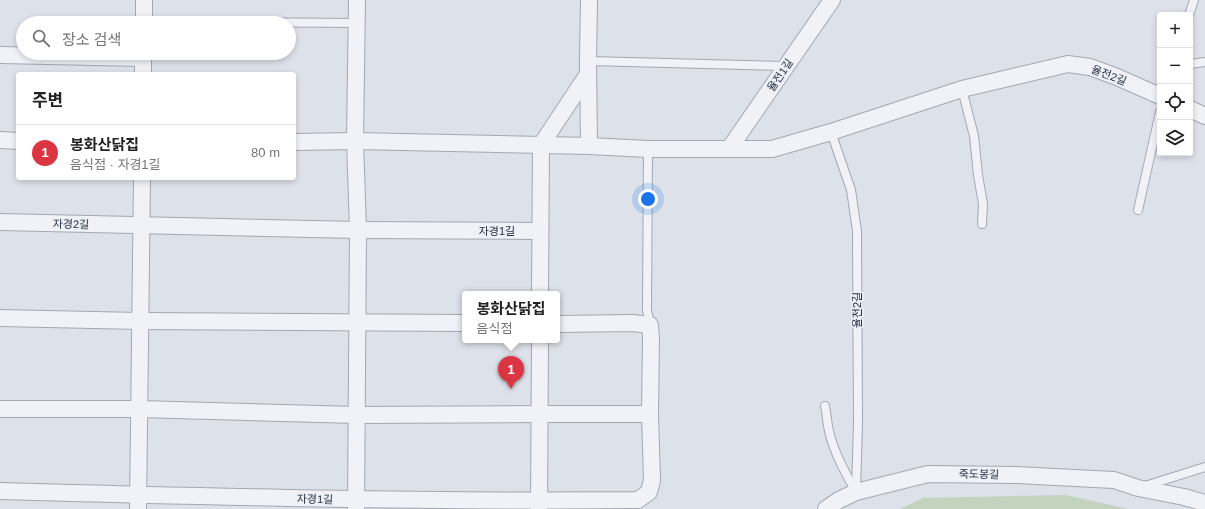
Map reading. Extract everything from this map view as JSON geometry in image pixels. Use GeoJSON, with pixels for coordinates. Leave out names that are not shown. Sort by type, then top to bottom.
{"type":"FeatureCollection","features":[{"type":"Feature","properties":{"kind":"street"},"geometry":{"type":"LineString","coordinates":[[144,0],[144,16]]}},
{"type":"Feature","properties":{"kind":"street"},"geometry":{"type":"LineString","coordinates":[[356,504],[358,230],[355,141],[357,0]]}},
{"type":"Feature","properties":{"kind":"street"},"geometry":{"type":"LineString","coordinates":[[296,142],[355,141],[589,146],[589,0]]}},
{"type":"Feature","properties":{"kind":"street","name":"율전1길"},"geometry":{"type":"LineString","coordinates":[[729,150],[832,0]]}},
{"type":"Feature","properties":{"kind":"street"},"geometry":{"type":"LineString","coordinates":[[0,55],[16,55]]}},
{"type":"Feature","properties":{"kind":"street"},"geometry":{"type":"LineString","coordinates":[[143,60],[143,72]]}},
{"type":"Feature","properties":{"kind":"street","name":"율전2길"},"geometry":{"type":"LineString","coordinates":[[589,146],[648,149],[729,150],[772,148],[831,132],[962,89],[1068,64],[1090,67],[1118,77],[1157,95]]}},
{"type":"Feature","properties":{"kind":"street"},"geometry":{"type":"LineString","coordinates":[[540,291],[541,145],[588,68]]}},
{"type":"Feature","properties":{"kind":"street"},"geometry":{"type":"LineString","coordinates":[[1193,110],[1205,116]]}},
{"type":"Feature","properties":{"kind":"street"},"geometry":{"type":"LineString","coordinates":[[0,140],[16,140]]}},
{"type":"Feature","properties":{"kind":"street"},"geometry":{"type":"LineString","coordinates":[[0,490],[138,502],[142,180]]}},
{"type":"Feature","properties":{"kind":"street","name":"자경2길"},"geometry":{"type":"LineString","coordinates":[[0,222],[141,225]]}},
{"type":"Feature","properties":{"kind":"street","name":"자경1길"},"geometry":{"type":"LineString","coordinates":[[141,225],[358,230],[540,231]]}},
{"type":"Feature","properties":{"kind":"street"},"geometry":{"type":"LineString","coordinates":[[0,318],[140,321],[462,323]]}},
{"type":"Feature","properties":{"kind":"street"},"geometry":{"type":"LineString","coordinates":[[0,409],[139,409],[357,415],[650,414],[650,325],[633,323],[560,324]]}},
{"type":"Feature","properties":{"kind":"street"},"geometry":{"type":"LineString","coordinates":[[539,505],[540,343]]}},
{"type":"Feature","properties":{"kind":"street","name":"자경1길"},"geometry":{"type":"LineString","coordinates":[[138,502],[539,505],[638,500],[649,492],[652,480],[650,414]]}},
{"type":"Feature","properties":{"kind":"street","name":"죽도봉길"},"geometry":{"type":"LineString","coordinates":[[826,509],[839,500],[856,492],[928,474],[1016,475],[1114,480],[1138,488],[1184,497],[1205,503]]}},
{"type":"Feature","properties":{"kind":"lane"},"geometry":{"type":"LineString","coordinates":[[1190,12],[1194,0]]}},
{"type":"Feature","properties":{"kind":"lane"},"geometry":{"type":"LineString","coordinates":[[296,23],[356,23]]}},
{"type":"Feature","properties":{"kind":"lane"},"geometry":{"type":"LineString","coordinates":[[1193,64],[1205,62]]}},
{"type":"Feature","properties":{"kind":"lane"},"geometry":{"type":"LineString","coordinates":[[588,68],[786,66]]}},
{"type":"Feature","properties":{"kind":"lane"},"geometry":{"type":"LineString","coordinates":[[962,89],[974,136],[983,204],[982,224]]}},
{"type":"Feature","properties":{"kind":"lane"},"geometry":{"type":"LineString","coordinates":[[1138,210],[1158,120]]}},
{"type":"Feature","properties":{"kind":"lane","name":"율전2길"},"geometry":{"type":"LineString","coordinates":[[831,132],[851,190],[857,231],[858,422],[856,492]]}},
{"type":"Feature","properties":{"kind":"lane"},"geometry":{"type":"LineString","coordinates":[[648,149],[647,310],[650,325]]}},
{"type":"Feature","properties":{"kind":"lane"},"geometry":{"type":"LineString","coordinates":[[826,406],[829,431],[834,447],[840,464],[856,492]]}},
{"type":"Feature","properties":{"kind":"lane"},"geometry":{"type":"LineString","coordinates":[[1138,488],[1205,466]]}},
{"type":"Feature","properties":{"kind":"green space"},"geometry":{"type":"Polygon","coordinates":[[[1066,495],[1128,509],[900,509],[923,498],[1066,495]]]}},
{"type":"Feature","properties":{"kind":"place","name":"봉화산닭집"},"geometry":{"type":"Point","coordinates":[511,389]}}]}
